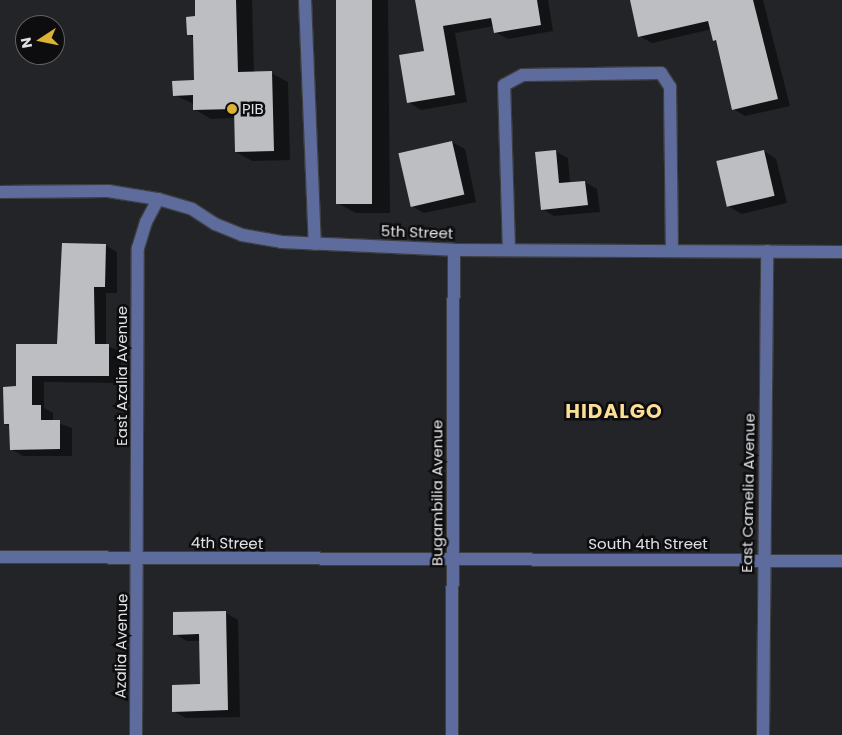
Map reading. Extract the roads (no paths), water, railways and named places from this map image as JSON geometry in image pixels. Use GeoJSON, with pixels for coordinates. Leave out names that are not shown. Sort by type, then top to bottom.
{"type":"FeatureCollection","features":[{"type":"Feature","properties":{"kind":"street"},"geometry":{"type":"LineString","coordinates":[[305,0],[315,244]]}},
{"type":"Feature","properties":{"kind":"street"},"geometry":{"type":"LineString","coordinates":[[509,250],[504,84],[523,75],[661,74],[670,87],[672,250]]}},
{"type":"Feature","properties":{"kind":"street","name":"5th Street"},"geometry":{"type":"LineString","coordinates":[[0,192],[108,191],[158,198],[192,209],[215,224],[242,235],[281,242],[454,250],[842,252]]}},
{"type":"Feature","properties":{"kind":"street","name":"East Azalia Avenue"},"geometry":{"type":"LineString","coordinates":[[138,558],[138,248],[146,222],[158,198]]}},
{"type":"Feature","properties":{"kind":"street","name":"Bugambilia Avenue"},"geometry":{"type":"LineString","coordinates":[[452,735],[454,250]]}},
{"type":"Feature","properties":{"kind":"street","name":"East Camelia Avenue"},"geometry":{"type":"LineString","coordinates":[[763,735],[767,252]]}},
{"type":"Feature","properties":{"kind":"street","name":"4th Street"},"geometry":{"type":"LineString","coordinates":[[0,557],[454,561]]}},
{"type":"Feature","properties":{"kind":"street","name":"Azalia Avenue"},"geometry":{"type":"LineString","coordinates":[[136,735],[138,558]]}},
{"type":"Feature","properties":{"kind":"street","name":"South 4th Street"},"geometry":{"type":"LineString","coordinates":[[454,561],[842,561]]}},
{"type":"Feature","properties":{"kind":"place","name":"PIB"},"geometry":{"type":"Point","coordinates":[232,109]}},
{"type":"Feature","properties":{"kind":"district","name":"HIDALGO"},"geometry":{"type":"Point","coordinates":[614,411]}}]}
